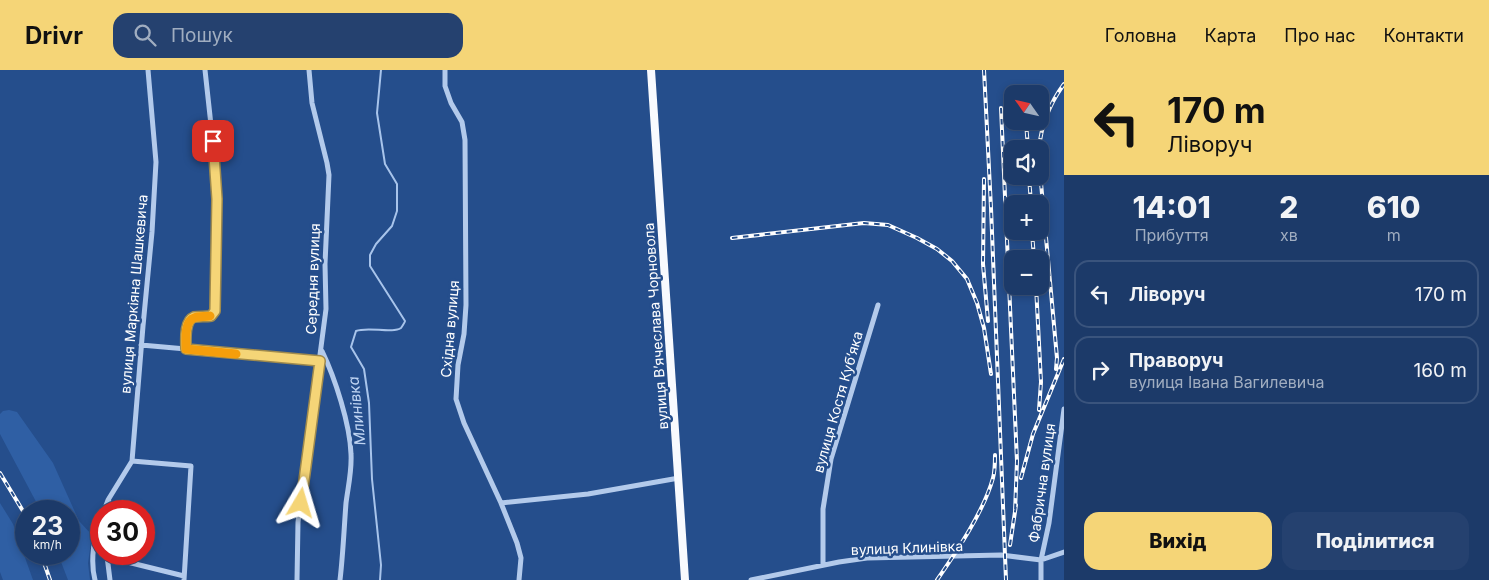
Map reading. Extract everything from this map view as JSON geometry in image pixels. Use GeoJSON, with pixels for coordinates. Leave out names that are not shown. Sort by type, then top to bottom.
{"type":"FeatureCollection","features":[{"type":"Feature","properties":{"kind":"main road","name":"вулиця Вʼячеслава Чорновола"},"geometry":{"type":"LineString","coordinates":[[651,70],[685,580]]}},
{"type":"Feature","properties":{"kind":"street","name":"вулиця Маркіяна Шашкевича"},"geometry":{"type":"LineString","coordinates":[[108,500],[132,461],[152,232],[156,162],[148,70]]}},
{"type":"Feature","properties":{"kind":"street"},"geometry":{"type":"LineString","coordinates":[[186,349],[188,324],[191,320],[211,316],[215,311],[216,170],[205,70]]}},
{"type":"Feature","properties":{"kind":"street","name":"Середня вулиця"},"geometry":{"type":"LineString","coordinates":[[297,580],[298,522],[326,309],[325,264],[329,175],[312,103],[309,70]]}},
{"type":"Feature","properties":{"kind":"street","name":"Східна вулиця"},"geometry":{"type":"LineString","coordinates":[[445,70],[445,86],[462,122],[464,140],[466,305],[464,334],[458,366],[456,399],[464,423],[501,503],[521,558],[519,580]]}},
{"type":"Feature","properties":{"kind":"street","name":"вулиця Костя Кубʼяка"},"geometry":{"type":"LineString","coordinates":[[823,565],[823,509],[832,459],[878,305]]}},
{"type":"Feature","properties":{"kind":"street"},"geometry":{"type":"LineString","coordinates":[[141,345],[320,361]]}},
{"type":"Feature","properties":{"kind":"street"},"geometry":{"type":"LineString","coordinates":[[321,350],[329,366],[348,426],[352,452],[340,580]]}},
{"type":"Feature","properties":{"kind":"street","name":"Фабрична вулиця"},"geometry":{"type":"LineString","coordinates":[[1041,580],[1042,560],[1049,523],[1064,409]]}},
{"type":"Feature","properties":{"kind":"street"},"geometry":{"type":"LineString","coordinates":[[132,461],[192,466],[184,578],[140,565]]}},
{"type":"Feature","properties":{"kind":"street"},"geometry":{"type":"LineString","coordinates":[[501,503],[588,494],[679,478]]}},
{"type":"Feature","properties":{"kind":"street","name":"вулиця Клинівка"},"geometry":{"type":"LineString","coordinates":[[751,580],[867,558],[1010,555],[1042,560],[1064,552]]}},
{"type":"Feature","properties":{"kind":"street"},"geometry":{"type":"LineString","coordinates":[[93,565],[95,580]]}},
{"type":"Feature","properties":{"kind":"street"},"geometry":{"type":"LineString","coordinates":[[108,565],[110,580]]}},
{"type":"Feature","properties":{"kind":"shaded area"},"geometry":{"type":"Polygon","coordinates":[[[3,411],[17,412],[53,463],[70,500],[35,500],[0,434],[0,414],[3,411]]]}},
{"type":"Feature","properties":{"kind":"shaded area"},"geometry":{"type":"Polygon","coordinates":[[[0,503],[15,530],[15,565],[28,565],[33,580],[3,580],[0,572],[0,503]]]}},
{"type":"Feature","properties":{"kind":"shaded area"},"geometry":{"type":"Polygon","coordinates":[[[80,522],[90,533],[88,563],[90,580],[68,580],[62,565],[80,565],[80,522]]]}},
{"type":"Feature","properties":{"kind":"waterway","name":"Млинівка"},"geometry":{"type":"LineString","coordinates":[[380,580],[381,565],[372,479],[369,403],[364,369],[351,347],[356,331],[367,329],[397,330],[401,328],[405,321],[370,266],[370,255],[376,244],[392,226],[397,211],[397,184],[385,164],[377,113],[381,70]]}},
{"type":"Feature","properties":{"kind":"railway"},"geometry":{"type":"LineString","coordinates":[[984,70],[1006,580]]}},
{"type":"Feature","properties":{"kind":"railway"},"geometry":{"type":"LineString","coordinates":[[1041,140],[1047,115],[1054,99],[1064,84]]}},
{"type":"Feature","properties":{"kind":"railway"},"geometry":{"type":"LineString","coordinates":[[1001,108],[1017,461],[1015,512]]}},
{"type":"Feature","properties":{"kind":"railway"},"geometry":{"type":"LineString","coordinates":[[1027,130],[1027,140]]}},
{"type":"Feature","properties":{"kind":"railway"},"geometry":{"type":"LineString","coordinates":[[984,179],[983,264],[988,321]]}},
{"type":"Feature","properties":{"kind":"railway"},"geometry":{"type":"LineString","coordinates":[[1030,185],[1030,195]]}},
{"type":"Feature","properties":{"kind":"railway"},"geometry":{"type":"LineString","coordinates":[[1041,185],[1057,358],[1056,369]]}},
{"type":"Feature","properties":{"kind":"railway"},"geometry":{"type":"LineString","coordinates":[[732,238],[864,223],[888,225],[917,238],[937,249],[952,261],[967,279],[977,303],[984,328],[991,374]]}},
{"type":"Feature","properties":{"kind":"railway"},"geometry":{"type":"LineString","coordinates":[[1033,240],[1033,250]]}},
{"type":"Feature","properties":{"kind":"railway"},"geometry":{"type":"LineString","coordinates":[[1036,295],[1041,382],[1039,410]]}},
{"type":"Feature","properties":{"kind":"railway"},"geometry":{"type":"LineString","coordinates":[[1021,478],[1033,434],[1064,359]]}},
{"type":"Feature","properties":{"kind":"railway"},"geometry":{"type":"LineString","coordinates":[[937,580],[977,517],[994,475],[995,455]]}},
{"type":"Feature","properties":{"kind":"railway"},"geometry":{"type":"LineString","coordinates":[[0,473],[16,500]]}},
{"type":"Feature","properties":{"kind":"railway"},"geometry":{"type":"LineString","coordinates":[[1010,545],[1016,505]]}},
{"type":"Feature","properties":{"kind":"railway"},"geometry":{"type":"LineString","coordinates":[[45,565],[50,580]]}},
{"type":"Feature","properties":{"kind":"slow traffic"},"geometry":{"type":"LineString","coordinates":[[210,316],[194,318],[188,324],[186,349],[236,354]]}},
{"type":"Feature","properties":{"kind":"route"},"geometry":{"type":"LineString","coordinates":[[213,141],[216,157],[217,199],[215,311],[211,316],[191,320],[188,324],[186,349],[320,361],[301,503]]}}]}
